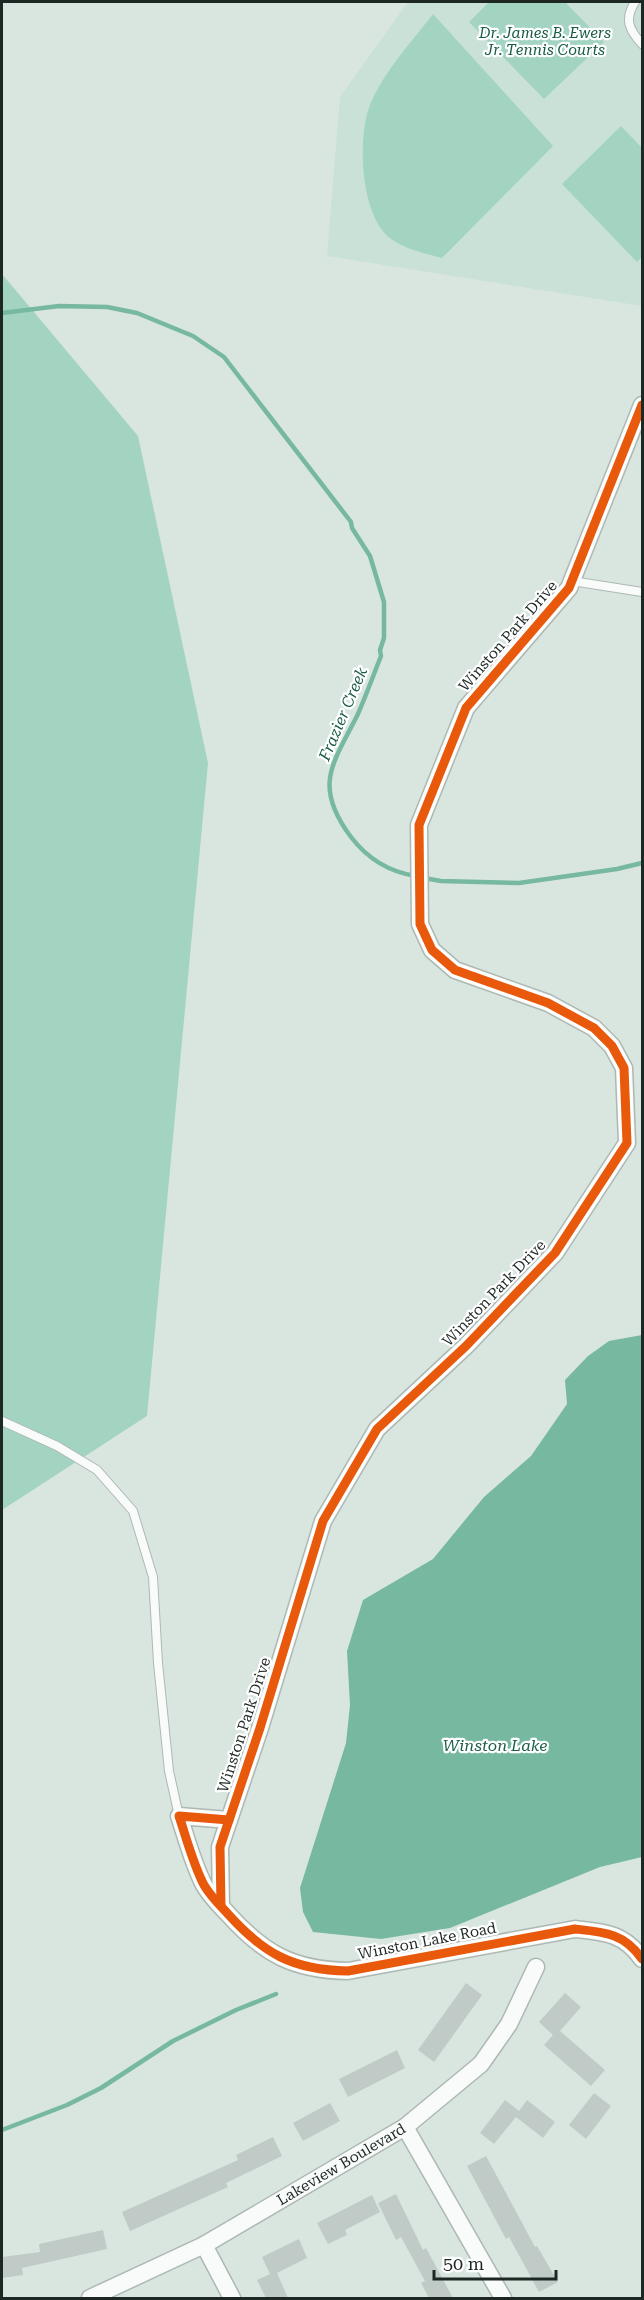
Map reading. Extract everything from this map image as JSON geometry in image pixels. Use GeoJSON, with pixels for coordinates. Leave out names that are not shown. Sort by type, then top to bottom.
{"type":"FeatureCollection","features":[{"type":"Feature","properties":{"kind":"street","name":"Winston Park Drive"},"geometry":{"type":"LineString","coordinates":[[221,1906],[220,1847],[323,1521],[376,1429],[466,1346],[555,1253],[627,1143],[624,1068],[612,1046],[594,1028],[548,1002],[455,970],[432,950],[420,924],[418,825],[466,708],[569,588],[642,405]]}},
{"type":"Feature","properties":{"kind":"street"},"geometry":{"type":"LineString","coordinates":[[179,1816],[229,1820]]}},
{"type":"Feature","properties":{"kind":"street","name":"Winston Lake Road"},"geometry":{"type":"LineString","coordinates":[[179,1816],[202,1883],[257,1943],[290,1962],[326,1970],[348,1971],[575,1929],[597,1931],[619,1937],[636,1950],[642,1959]]}},
{"type":"Feature","properties":{"kind":"street","name":"Lakeview Boulevard"},"geometry":{"type":"LineString","coordinates":[[90,2298],[204,2245],[405,2127],[480,2064],[509,2024],[536,1967]]}},
{"type":"Feature","properties":{"kind":"street"},"geometry":{"type":"LineString","coordinates":[[405,2127],[503,2298]]}},
{"type":"Feature","properties":{"kind":"street"},"geometry":{"type":"LineString","coordinates":[[204,2245],[232,2298]]}},
{"type":"Feature","properties":{"kind":"lane"},"geometry":{"type":"LineString","coordinates":[[635,2],[629,11],[628,21],[631,30],[642,44]]}},
{"type":"Feature","properties":{"kind":"lane"},"geometry":{"type":"LineString","coordinates":[[572,581],[642,591]]}},
{"type":"Feature","properties":{"kind":"lane","name":"Winston Lake Road"},"geometry":{"type":"LineString","coordinates":[[2,1421],[57,1446],[97,1470],[133,1511],[153,1577],[158,1663],[169,1771],[179,1816]]}},
{"type":"Feature","properties":{"kind":"shaded area"},"geometry":{"type":"Polygon","coordinates":[[[408,2],[642,2],[642,306],[327,256],[340,97],[408,2]]]}},
{"type":"Feature","properties":{"kind":"green space","name":"Dr. James B. Ewers Jr. Tennis Courts"},"geometry":{"type":"Polygon","coordinates":[[[489,2],[565,2],[604,42],[544,99],[469,22],[489,2]]]}},
{"type":"Feature","properties":{"kind":"green space"},"geometry":{"type":"Polygon","coordinates":[[[433,14],[553,146],[442,258],[403,246],[391,239],[381,228],[367,195],[363,156],[363,137],[370,105],[398,58],[433,14]]]}},
{"type":"Feature","properties":{"kind":"green space"},"geometry":{"type":"Polygon","coordinates":[[[621,126],[642,148],[642,257],[637,262],[562,184],[621,126]]]}},
{"type":"Feature","properties":{"kind":"green space"},"geometry":{"type":"Polygon","coordinates":[[[2,274],[138,436],[208,763],[147,1416],[2,1510],[2,274]]]}},
{"type":"Feature","properties":{"kind":"water","name":"Winston Lake"},"geometry":{"type":"Polygon","coordinates":[[[642,1335],[642,1857],[600,1867],[450,1928],[381,1939],[313,1932],[303,1912],[300,1888],[346,1743],[350,1705],[347,1651],[363,1600],[433,1559],[484,1497],[531,1456],[567,1404],[565,1380],[588,1356],[609,1341],[642,1335]]]}},
{"type":"Feature","properties":{"kind":"building"},"geometry":{"type":"Polygon","coordinates":[[[466,1983],[482,1995],[434,2062],[418,2050],[466,1983]]]}},
{"type":"Feature","properties":{"kind":"building"},"geometry":{"type":"Polygon","coordinates":[[[565,1993],[581,2007],[560,2031],[605,2070],[591,2086],[544,2045],[553,2035],[539,2022],[565,1993]]]}},
{"type":"Feature","properties":{"kind":"building"},"geometry":{"type":"Polygon","coordinates":[[[397,2050],[405,2068],[348,2097],[339,2079],[397,2050]]]}},
{"type":"Feature","properties":{"kind":"building"},"geometry":{"type":"Polygon","coordinates":[[[594,2093],[611,2106],[586,2139],[569,2125],[594,2093]]]}},
{"type":"Feature","properties":{"kind":"building"},"geometry":{"type":"Polygon","coordinates":[[[505,2100],[519,2111],[527,2100],[555,2122],[543,2138],[516,2117],[494,2144],[480,2133],[505,2100]]]}},
{"type":"Feature","properties":{"kind":"building"},"geometry":{"type":"Polygon","coordinates":[[[330,2103],[340,2121],[303,2141],[293,2123],[330,2103]]]}},
{"type":"Feature","properties":{"kind":"building"},"geometry":{"type":"Polygon","coordinates":[[[273,2137],[282,2156],[226,2183],[228,2187],[130,2231],[122,2212],[238,2160],[236,2155],[273,2137]]]}},
{"type":"Feature","properties":{"kind":"building"},"geometry":{"type":"Polygon","coordinates":[[[486,2156],[535,2247],[537,2246],[558,2282],[539,2292],[509,2237],[506,2239],[467,2166],[486,2156]]]}},
{"type":"Feature","properties":{"kind":"building"},"geometry":{"type":"Polygon","coordinates":[[[396,2194],[423,2250],[426,2248],[453,2298],[429,2298],[421,2283],[425,2281],[401,2237],[396,2240],[378,2203],[396,2194]]]}},
{"type":"Feature","properties":{"kind":"building"},"geometry":{"type":"Polygon","coordinates":[[[372,2195],[380,2212],[345,2230],[347,2235],[328,2244],[317,2223],[372,2195]]]}},
{"type":"Feature","properties":{"kind":"building"},"geometry":{"type":"Polygon","coordinates":[[[103,2230],[107,2249],[22,2268],[23,2275],[2,2278],[2,2257],[40,2252],[39,2244],[103,2230]]]}},
{"type":"Feature","properties":{"kind":"building"},"geometry":{"type":"Polygon","coordinates":[[[299,2239],[307,2258],[277,2273],[288,2298],[266,2298],[257,2280],[270,2274],[262,2257],[299,2239]]]}},
{"type":"Feature","properties":{"kind":"waterway","name":"Frazier Creek"},"geometry":{"type":"LineString","coordinates":[[2,313],[59,306],[107,307],[137,313],[193,336],[224,357],[351,522],[352,528],[370,556],[384,602],[384,638],[380,650],[381,656],[366,694],[334,762],[330,776],[332,803],[351,837],[371,858],[397,871],[416,876]]}},
{"type":"Feature","properties":{"kind":"waterway","name":"Frazier Creek"},"geometry":{"type":"LineString","coordinates":[[424,878],[441,881],[519,883],[617,869],[642,863]]}},
{"type":"Feature","properties":{"kind":"waterway"},"geometry":{"type":"LineString","coordinates":[[2,2130],[67,2105],[101,2088],[173,2041],[236,2010],[276,1994]]}},
{"type":"Feature","properties":{"kind":"cycle path"},"geometry":{"type":"LineString","coordinates":[[221,1906],[220,1847],[260,1728],[323,1521],[377,1429],[466,1346],[555,1253],[627,1143],[624,1068],[612,1046],[594,1028],[548,1003],[455,970],[432,950],[420,924],[419,825],[466,708],[569,588],[642,405]]}},
{"type":"Feature","properties":{"kind":"cycle path"},"geometry":{"type":"LineString","coordinates":[[229,1820],[179,1816],[195,1865],[210,1894],[254,1940],[295,1963],[329,1970],[348,1971],[575,1929],[613,1935],[628,1944],[642,1959]]}}]}
